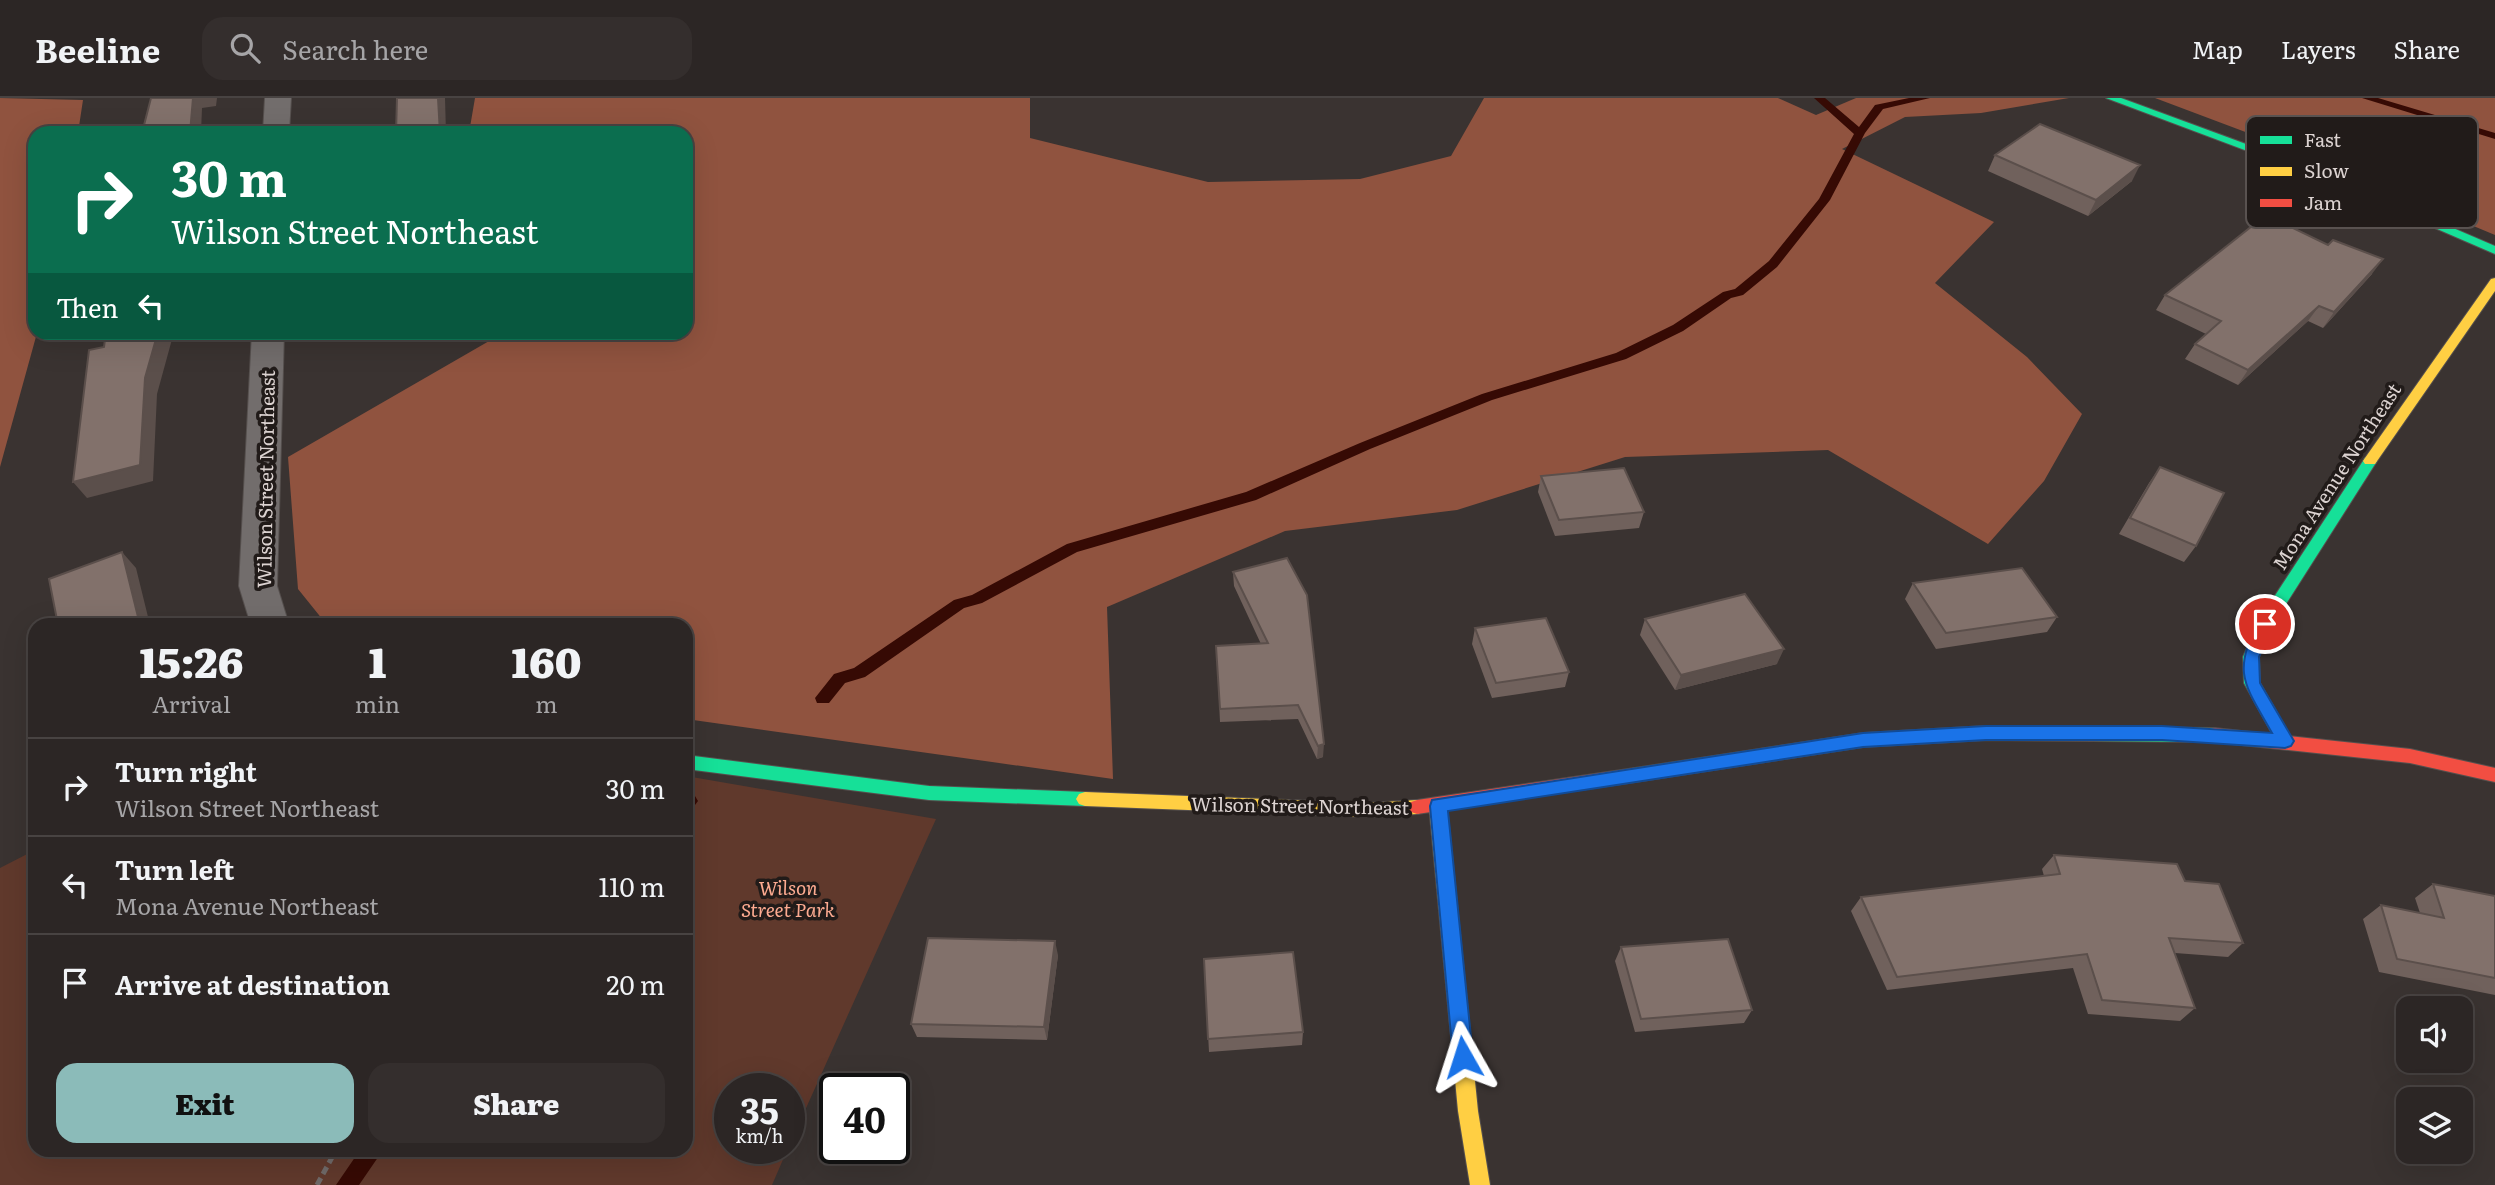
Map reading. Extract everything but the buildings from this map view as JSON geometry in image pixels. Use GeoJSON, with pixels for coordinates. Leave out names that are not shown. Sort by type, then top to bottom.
{"type":"FeatureCollection","features":[{"type":"Feature","properties":{"kind":"street"},"geometry":{"type":"LineString","coordinates":[[276,126],[278,98]]}},
{"type":"Feature","properties":{"kind":"street"},"geometry":{"type":"LineString","coordinates":[[2111,98],[2246,148]]}},
{"type":"Feature","properties":{"kind":"street"},"geometry":{"type":"LineString","coordinates":[[2444,228],[2495,250]]}},
{"type":"Feature","properties":{"kind":"street","name":"Mona Avenue Northeast"},"geometry":{"type":"LineString","coordinates":[[2285,741],[2252,683],[2251,657],[2265,624],[2384,439],[2495,282]]}},
{"type":"Feature","properties":{"kind":"street","name":"Wilson Street Northeast"},"geometry":{"type":"LineString","coordinates":[[268,340],[258,586],[268,618]]}},
{"type":"Feature","properties":{"kind":"street","name":"Wilson Street Northeast"},"geometry":{"type":"LineString","coordinates":[[693,763],[929,793],[1368,810],[1438,806],[1863,740],[1986,733],[2160,733],[2285,741],[2410,756],[2495,775]]}},
{"type":"Feature","properties":{"kind":"street"},"geometry":{"type":"LineString","coordinates":[[1438,806],[1468,1111],[1480,1185]]}},
{"type":"Feature","properties":{"kind":"path"},"geometry":{"type":"LineString","coordinates":[[317,1185],[332,1157]]}},
{"type":"Feature","properties":{"kind":"green space","name":"Wilson Street Park"},"geometry":{"type":"Polygon","coordinates":[[[693,777],[936,819],[822,1073],[819,1073],[819,1079],[805,1110],[805,1073],[714,1073],[714,1164],[781,1164],[772,1185],[0,1185],[0,868],[28,854],[28,1157],[693,1157],[693,777]]]}},
{"type":"Feature","properties":{"kind":"shaded area"},"geometry":{"type":"Polygon","coordinates":[[[0,98],[83,100],[79,126],[28,126],[28,340],[35,340],[0,467],[0,98]]]}},
{"type":"Feature","properties":{"kind":"shaded area"},"geometry":{"type":"Polygon","coordinates":[[[475,98],[1030,98],[1030,138],[1208,182],[1360,179],[1451,156],[1484,98],[1778,98],[1816,115],[1856,98],[2069,98],[1981,113],[1905,117],[1842,149],[1994,222],[1935,283],[2027,357],[2082,414],[2044,481],[1988,544],[1828,450],[1625,457],[1457,510],[1285,531],[1107,607],[1113,779],[693,720],[693,618],[321,618],[298,589],[288,457],[491,340],[693,340],[693,126],[470,126],[475,98]]]}},
{"type":"Feature","properties":{"kind":"shaded area"},"geometry":{"type":"Polygon","coordinates":[[[2155,98],[2495,98],[2495,235],[2478,228],[2478,116],[2246,116],[2246,132],[2155,98]]]}},
{"type":"Feature","properties":{"kind":"waterway"},"geometry":{"type":"LineString","coordinates":[[1819,98],[1860,133]]}},
{"type":"Feature","properties":{"kind":"waterway"},"geometry":{"type":"LineString","coordinates":[[1860,133],[1879,107],[1925,98]]}},
{"type":"Feature","properties":{"kind":"waterway"},"geometry":{"type":"LineString","coordinates":[[2367,98],[2428,116]]}},
{"type":"Feature","properties":{"kind":"waterway"},"geometry":{"type":"LineString","coordinates":[[2478,131],[2495,136]]}},
{"type":"Feature","properties":{"kind":"waterway"},"geometry":{"type":"LineString","coordinates":[[823,698],[840,678],[859,673],[959,604],[977,599],[1072,548],[1251,496],[1487,397],[1621,356],[1678,328],[1727,295],[1739,292],[1773,264],[1824,200],[1860,133]]}},
{"type":"Feature","properties":{"kind":"waterway"},"geometry":{"type":"LineString","coordinates":[[346,1185],[368,1157]]}},
{"type":"Feature","properties":{"kind":"traffic: fast"},"geometry":{"type":"LineString","coordinates":[[2111,98],[2246,148]]}},
{"type":"Feature","properties":{"kind":"traffic: fast"},"geometry":{"type":"LineString","coordinates":[[2444,228],[2495,250]]}},
{"type":"Feature","properties":{"kind":"traffic: fast"},"geometry":{"type":"LineString","coordinates":[[2285,741],[2252,683],[2251,657],[2265,624],[2370,461]]}},
{"type":"Feature","properties":{"kind":"traffic: fast"},"geometry":{"type":"LineString","coordinates":[[1635,775],[1863,740],[1986,733],[2214,735]]}},
{"type":"Feature","properties":{"kind":"traffic: fast"},"geometry":{"type":"LineString","coordinates":[[693,763],[929,793],[1085,799]]}},
{"type":"Feature","properties":{"kind":"traffic: slow"},"geometry":{"type":"LineString","coordinates":[[2370,461],[2495,282]]}},
{"type":"Feature","properties":{"kind":"traffic: slow"},"geometry":{"type":"LineString","coordinates":[[1085,799],[1368,810],[1417,807]]}},
{"type":"Feature","properties":{"kind":"traffic: slow"},"geometry":{"type":"LineString","coordinates":[[1438,805],[1468,1111],[1480,1185]]}},
{"type":"Feature","properties":{"kind":"traffic: jam"},"geometry":{"type":"LineString","coordinates":[[2214,735],[2410,756],[2495,775]]}},
{"type":"Feature","properties":{"kind":"traffic: jam"},"geometry":{"type":"LineString","coordinates":[[1417,807],[1635,775]]}},
{"type":"Feature","properties":{"kind":"route"},"geometry":{"type":"LineString","coordinates":[[1463,1057],[1438,806],[1863,740],[1986,733],[2187,733],[2285,741],[2252,683],[2251,657],[2265,624]]}}]}
